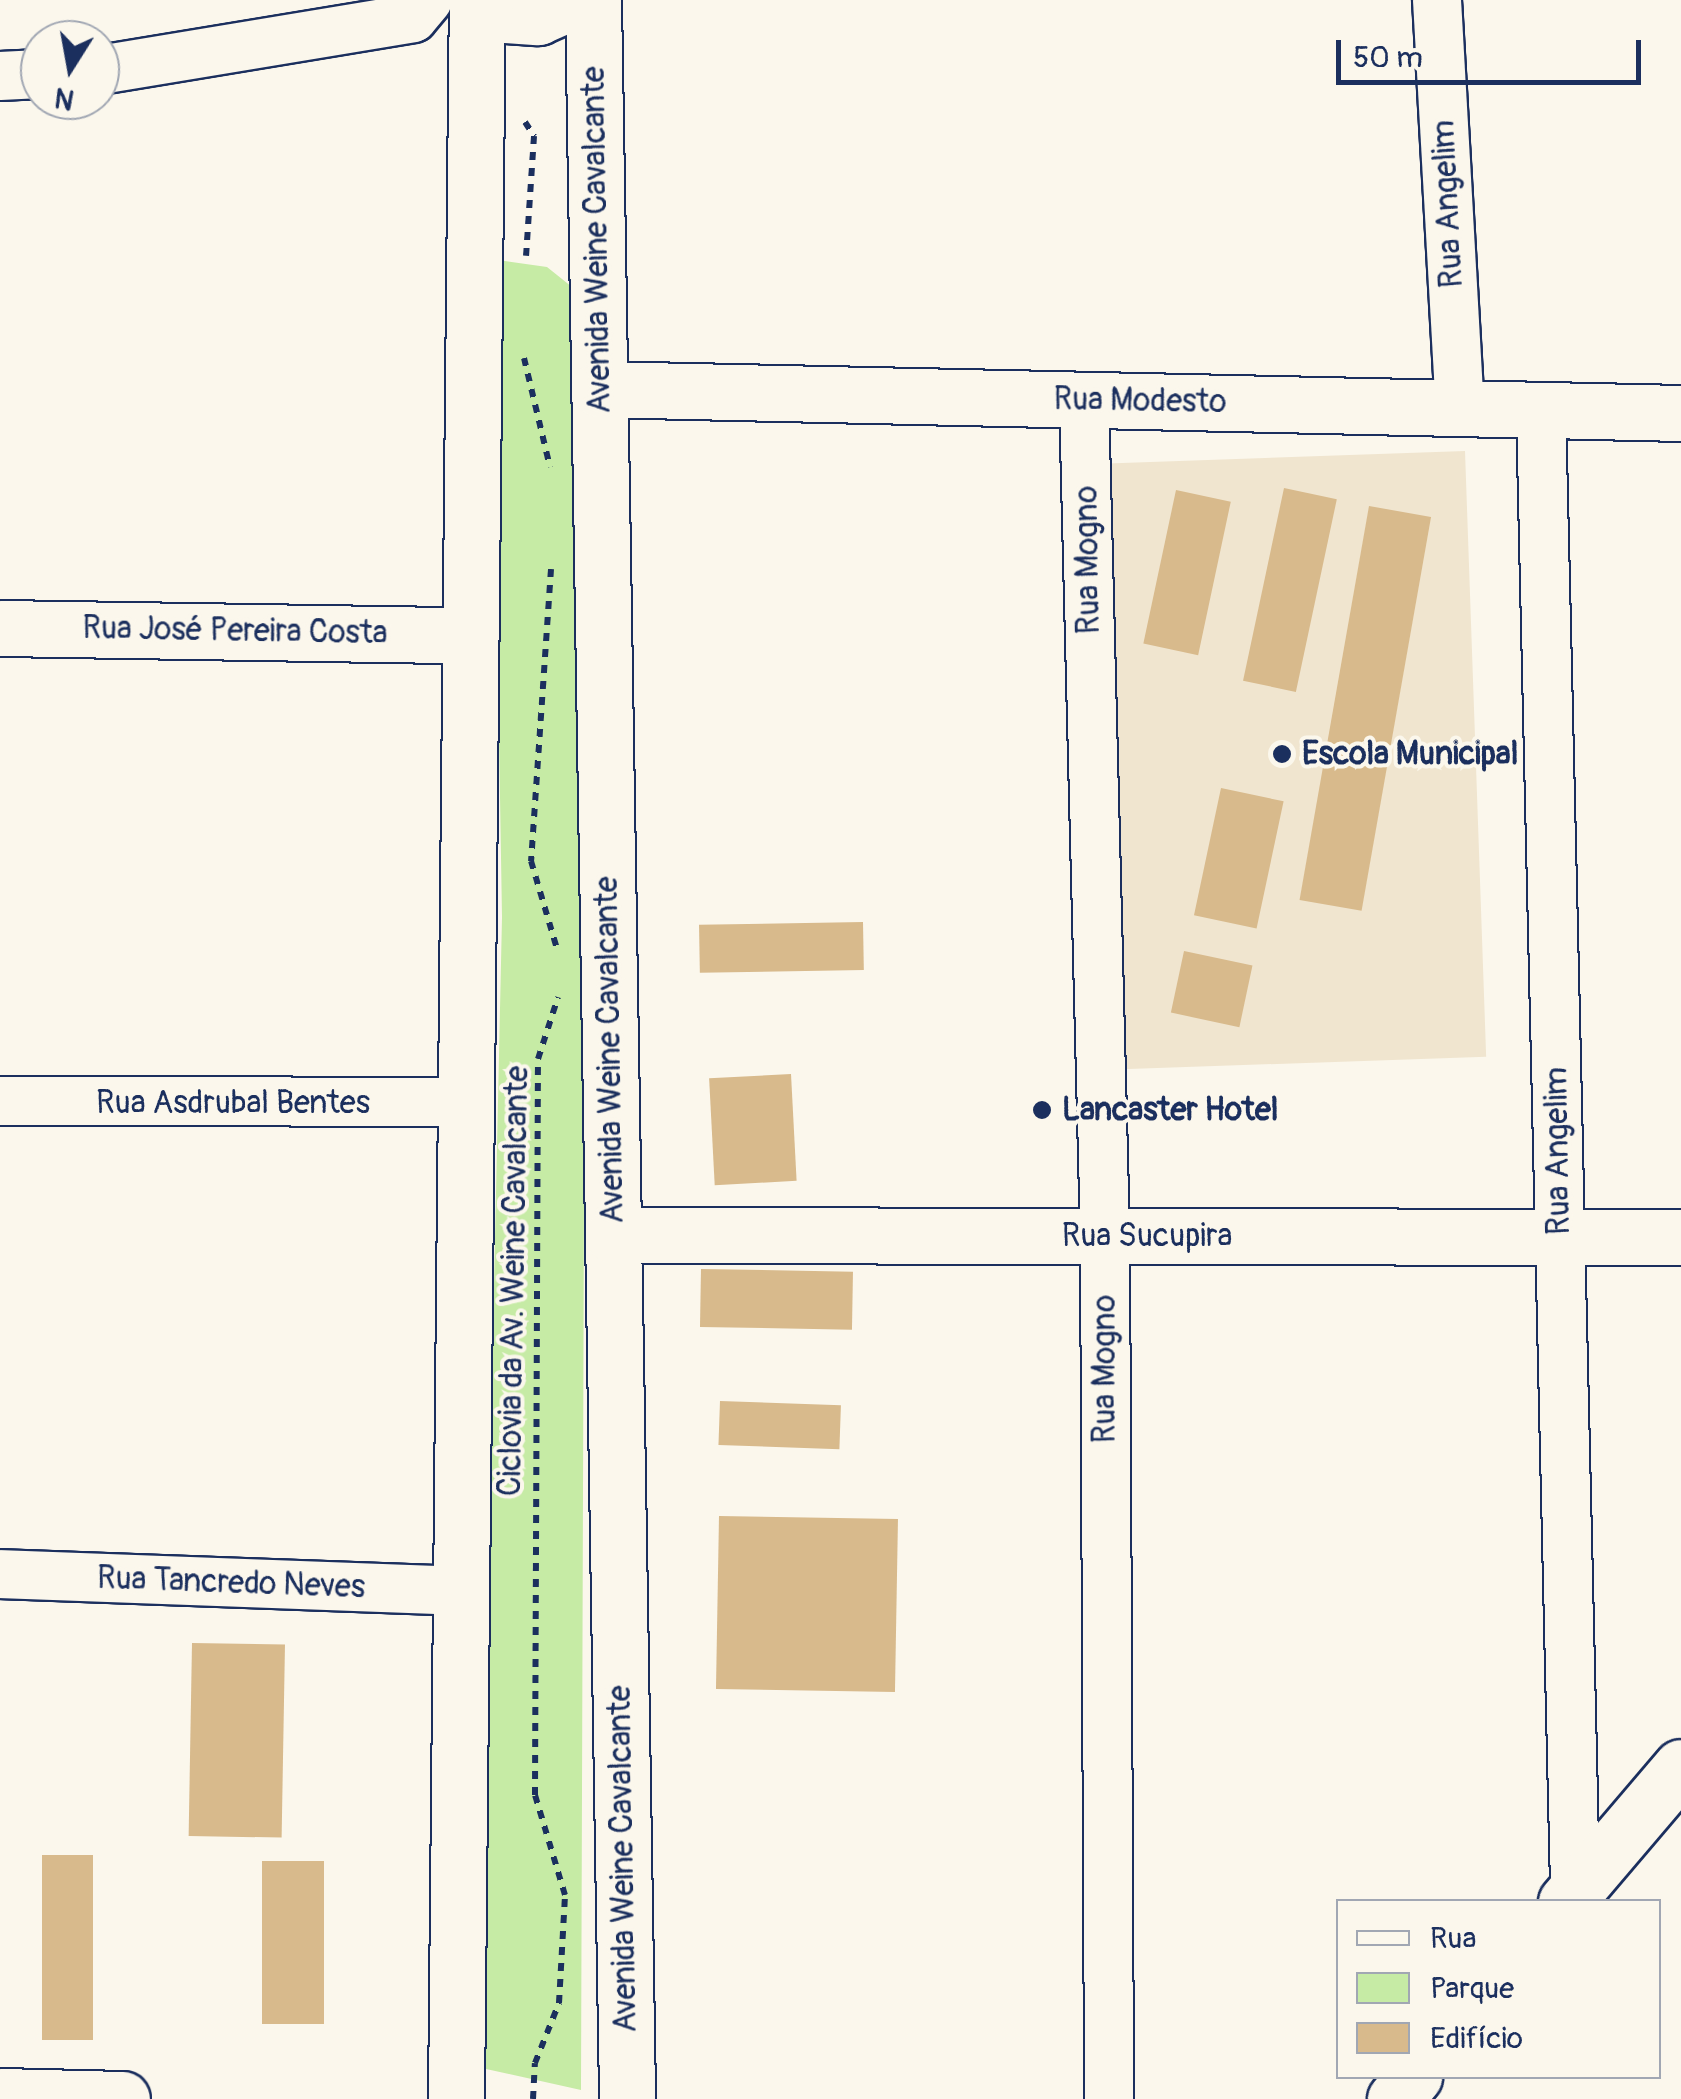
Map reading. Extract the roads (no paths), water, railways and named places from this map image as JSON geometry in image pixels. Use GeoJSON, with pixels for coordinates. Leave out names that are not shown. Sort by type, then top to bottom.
{"type":"FeatureCollection","features":[{"type":"Feature","properties":{"kind":"main road"},"geometry":{"type":"LineString","coordinates":[[456,2099],[477,0],[506,15],[538,17],[576,0]]}},
{"type":"Feature","properties":{"kind":"main road","name":"Avenida Weine Cavalcante"},"geometry":{"type":"LineString","coordinates":[[593,0],[627,2099]]}},
{"type":"Feature","properties":{"kind":"main road","name":"Rua Modesto"},"geometry":{"type":"LineString","coordinates":[[599,389],[1681,413]]}},
{"type":"Feature","properties":{"kind":"main road","name":"Rua José Pereira Costa"},"geometry":{"type":"LineString","coordinates":[[0,628],[470,635]]}},
{"type":"Feature","properties":{"kind":"main road","name":"Rua Sucupira"},"geometry":{"type":"LineString","coordinates":[[613,1235],[1681,1237]]}},
{"type":"Feature","properties":{"kind":"main road"},"geometry":{"type":"LineString","coordinates":[[1570,1896],[1681,1767]]}},
{"type":"Feature","properties":{"kind":"main road"},"geometry":{"type":"LineString","coordinates":[[1395,2099],[1412,2079]]}},
{"type":"Feature","properties":{"kind":"main road"},"geometry":{"type":"LineString","coordinates":[[0,2096],[122,2099]]}},
{"type":"Feature","properties":{"kind":"street"},"geometry":{"type":"LineString","coordinates":[[120,67],[413,18],[428,0]]}},
{"type":"Feature","properties":{"kind":"street","name":"Rua Angelim"},"geometry":{"type":"LineString","coordinates":[[1436,0],[1460,408]]}},
{"type":"Feature","properties":{"kind":"street","name":"Rua Mogno"},"geometry":{"type":"LineString","coordinates":[[1084,400],[1104,1236],[1110,2099]]}},
{"type":"Feature","properties":{"kind":"street","name":"Rua Angelim"},"geometry":{"type":"LineString","coordinates":[[1541,410],[1570,1896]]}},
{"type":"Feature","properties":{"kind":"street","name":"Rua Asdrubal Bentes"},"geometry":{"type":"LineString","coordinates":[[0,1101],[466,1102]]}},
{"type":"Feature","properties":{"kind":"street","name":"Rua Tancredo Neves"},"geometry":{"type":"LineString","coordinates":[[0,1574],[461,1591]]}},
{"type":"Feature","properties":{"kind":"place","name":"Escola Municipal"},"geometry":{"type":"Point","coordinates":[1282,754]}},
{"type":"Feature","properties":{"kind":"place","name":"Lancaster Hotel"},"geometry":{"type":"Point","coordinates":[1042,1110]}}]}
